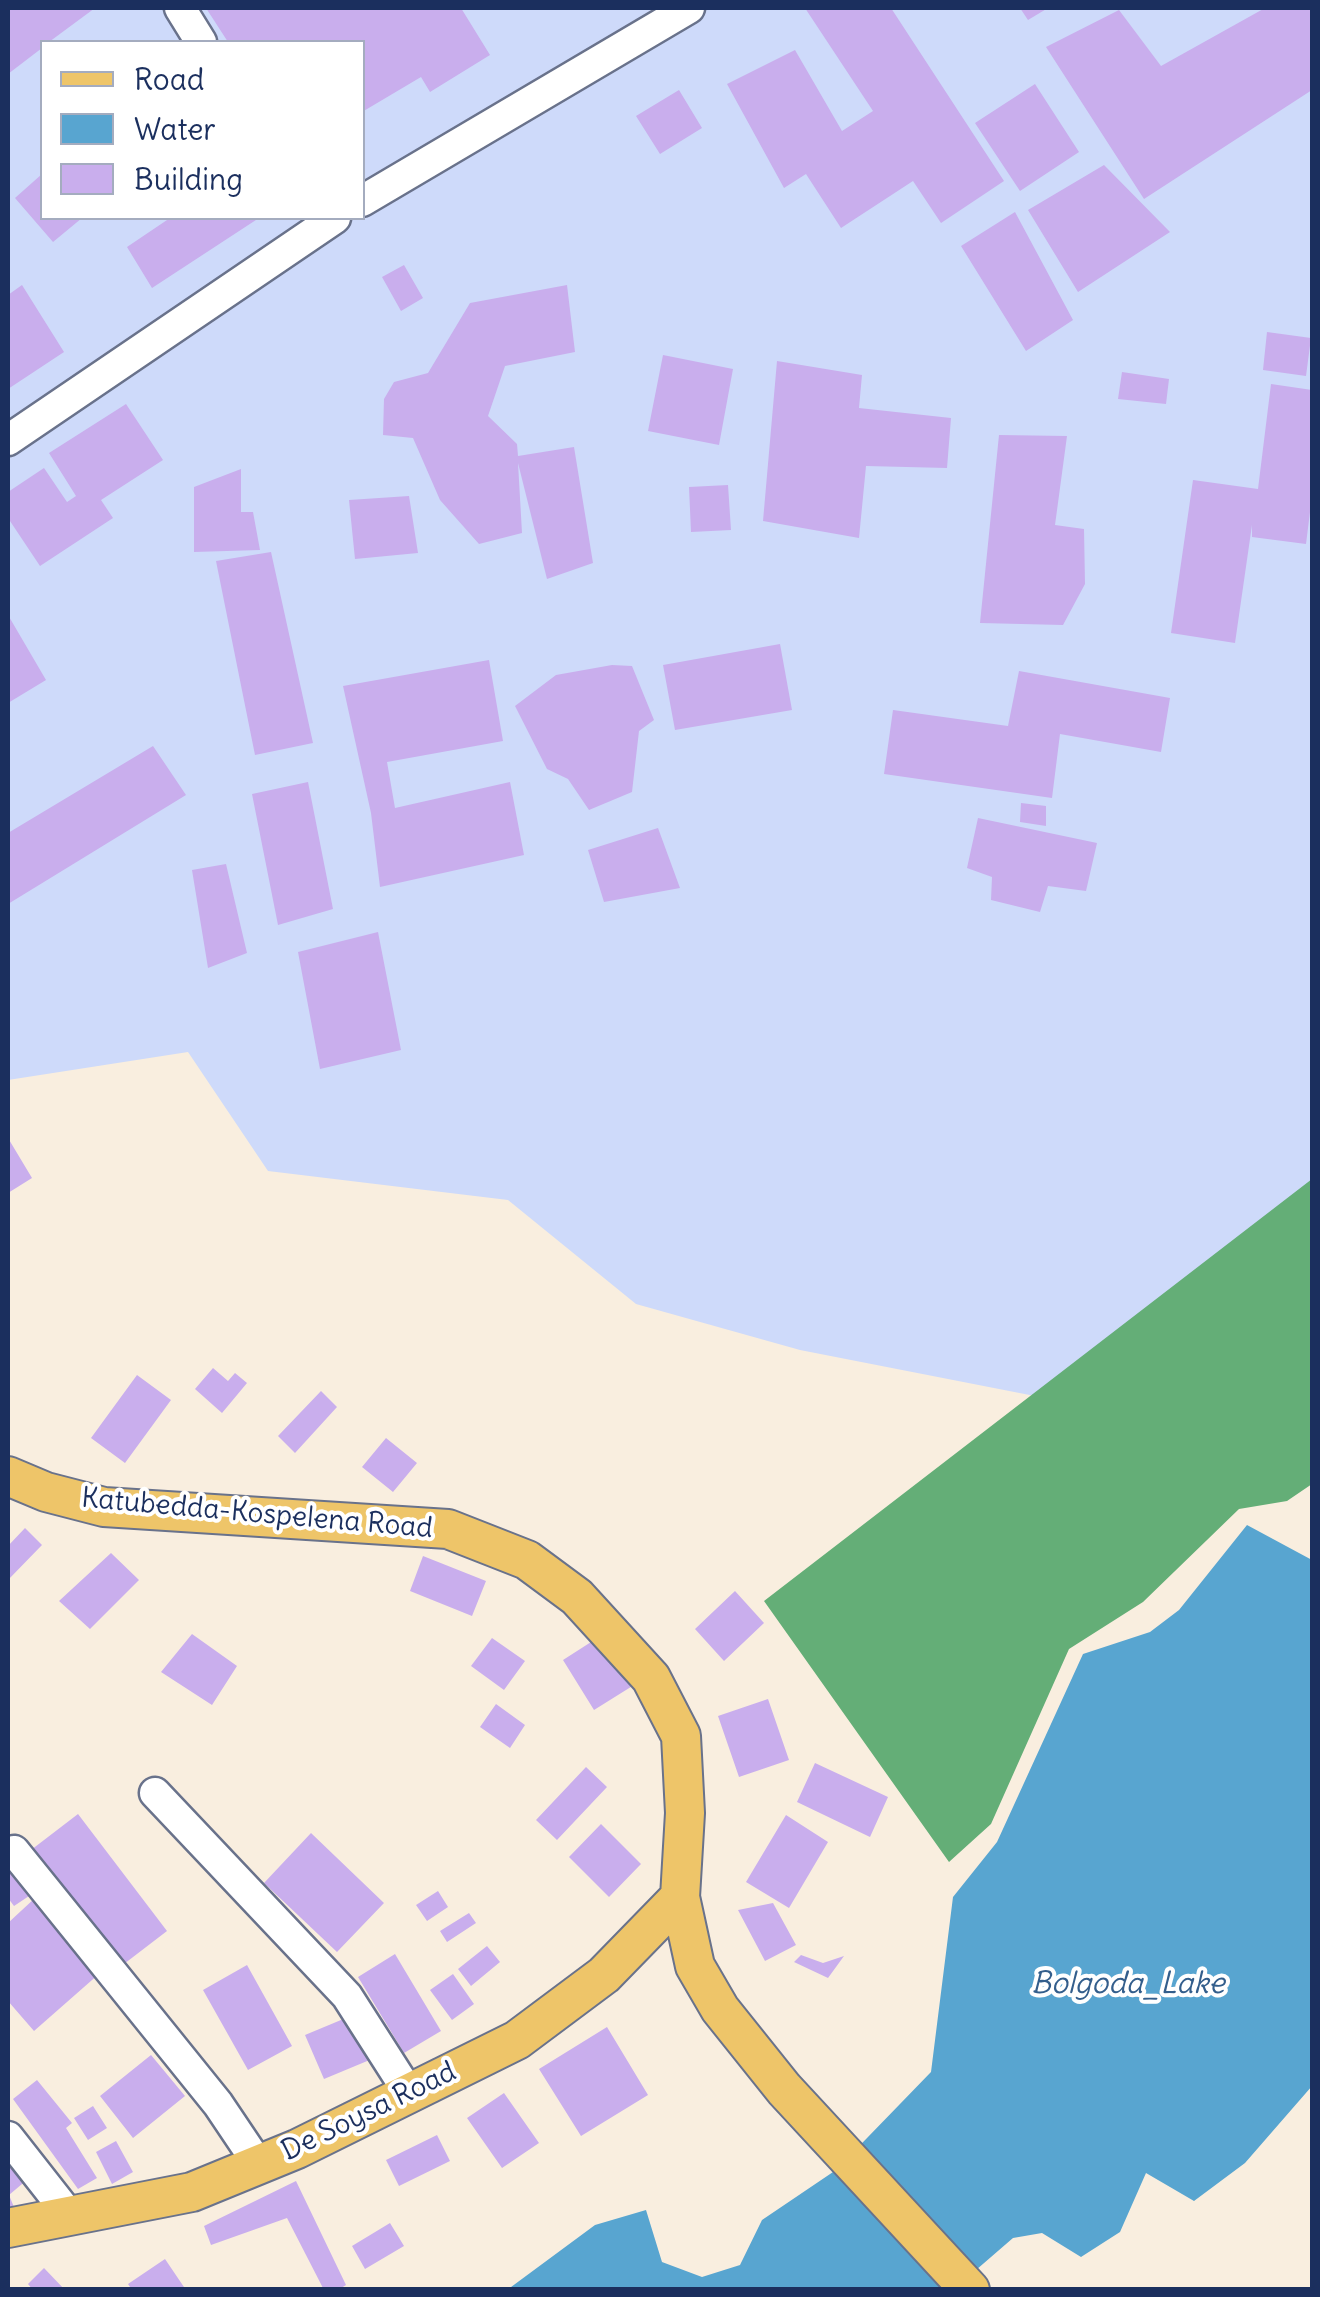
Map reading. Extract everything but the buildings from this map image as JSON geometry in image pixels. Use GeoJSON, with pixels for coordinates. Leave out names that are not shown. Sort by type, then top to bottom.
{"type":"FeatureCollection","features":[{"type":"Feature","properties":{"kind":"main road","name":"Katubedda-Kospelena Road"},"geometry":{"type":"LineString","coordinates":[[8,1476],[46,1492],[104,1507],[448,1529],[528,1560],[577,1598],[620,1640],[665,1700],[681,1736],[685,1760],[680,1897],[695,1966],[720,2009],[819,2125],[970,2290]]}},
{"type":"Feature","properties":{"kind":"main road","name":"De Soysa Road"},"geometry":{"type":"LineString","coordinates":[[8,2228],[192,2192],[259,2165],[516,2040],[604,1974],[680,1897]]}},
{"type":"Feature","properties":{"kind":"street"},"geometry":{"type":"LineString","coordinates":[[180,8],[200,40]]}},
{"type":"Feature","properties":{"kind":"street"},"geometry":{"type":"LineString","coordinates":[[365,199],[689,8]]}},
{"type":"Feature","properties":{"kind":"street"},"geometry":{"type":"LineString","coordinates":[[8,440],[320,221]]}},
{"type":"Feature","properties":{"kind":"street"},"geometry":{"type":"LineString","coordinates":[[155,1793],[347,1996],[409,2092]]}},
{"type":"Feature","properties":{"kind":"street"},"geometry":{"type":"LineString","coordinates":[[14,1851],[218,2104],[259,2165]]}},
{"type":"Feature","properties":{"kind":"street"},"geometry":{"type":"LineString","coordinates":[[8,2137],[70,2216]]}},
{"type":"Feature","properties":{"kind":"shaded area"},"geometry":{"type":"Polygon","coordinates":[[[8,8],[1312,8],[1312,1385],[1244,1437],[800,1350],[636,1304],[508,1200],[268,1171],[188,1052],[8,1080],[8,8]]]}},
{"type":"Feature","properties":{"kind":"green space"},"geometry":{"type":"Polygon","coordinates":[[[1312,1179],[1312,1484],[1287,1501],[1239,1509],[1143,1602],[1069,1649],[991,1824],[949,1862],[764,1601],[1312,1179]]]}},
{"type":"Feature","properties":{"kind":"water","name":"Bolgoda_Lake"},"geometry":{"type":"Polygon","coordinates":[[[1247,1525],[1312,1560],[1312,2086],[1245,2163],[1194,2201],[1146,2173],[1120,2232],[1081,2257],[1042,2233],[1013,2238],[954,2289],[507,2290],[595,2225],[646,2210],[662,2262],[702,2277],[740,2265],[762,2220],[836,2170],[931,2072],[953,1897],[997,1842],[1083,1654],[1150,1632],[1179,1610],[1247,1525]]]}}]}
